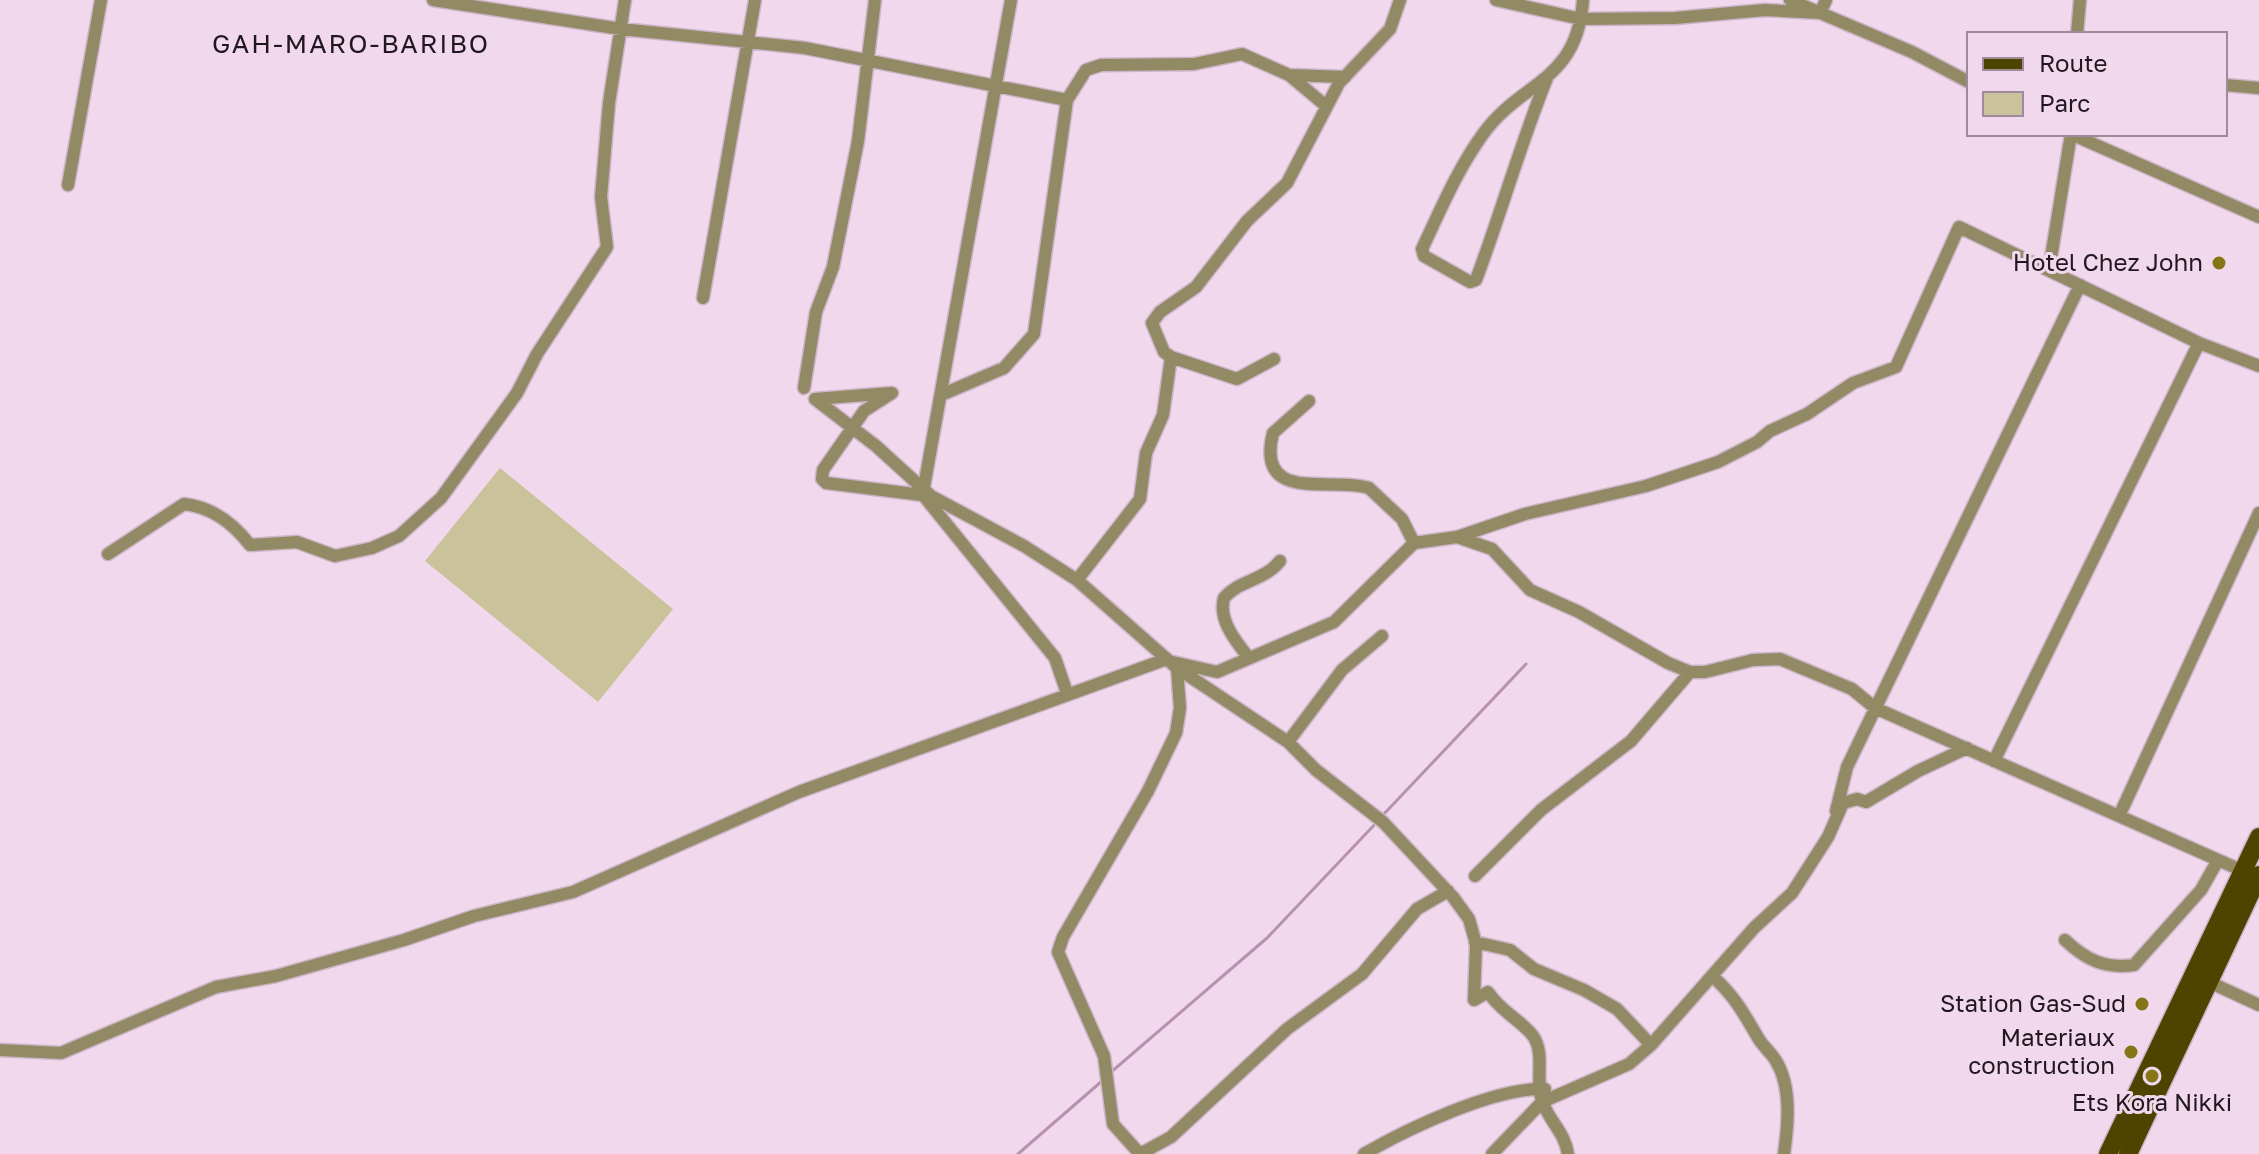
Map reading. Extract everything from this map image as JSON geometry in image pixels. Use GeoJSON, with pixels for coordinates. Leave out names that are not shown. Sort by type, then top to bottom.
{"type":"FeatureCollection","features":[{"type":"Feature","properties":{"kind":"main road"},"geometry":{"type":"LineString","coordinates":[[2128,1154],[2209,982],[2251,873],[2259,837]]}},
{"type":"Feature","properties":{"kind":"main road"},"geometry":{"type":"LineString","coordinates":[[2108,1154],[2251,873]]}},
{"type":"Feature","properties":{"kind":"street"},"geometry":{"type":"LineString","coordinates":[[68,185],[101,0]]}},
{"type":"Feature","properties":{"kind":"street"},"geometry":{"type":"LineString","coordinates":[[433,0],[621,29],[748,41],[865,60],[1067,100]]}},
{"type":"Feature","properties":{"kind":"street"},"geometry":{"type":"LineString","coordinates":[[108,554],[184,504],[202,506],[220,516],[250,545],[297,542],[335,556],[346,555],[399,536],[441,498],[517,393],[537,354],[607,247],[601,197],[609,103],[625,0]]}},
{"type":"Feature","properties":{"kind":"street"},"geometry":{"type":"LineString","coordinates":[[703,298],[755,0]]}},
{"type":"Feature","properties":{"kind":"street"},"geometry":{"type":"LineString","coordinates":[[804,388],[816,312],[833,267],[858,141],[865,60],[875,0]]}},
{"type":"Feature","properties":{"kind":"street"},"geometry":{"type":"LineString","coordinates":[[926,493],[1011,0]]}},
{"type":"Feature","properties":{"kind":"street"},"geometry":{"type":"LineString","coordinates":[[1274,359],[1237,379],[1171,357],[1164,352],[1153,330],[1155,317],[1196,287],[1247,221],[1287,183],[1300,165],[1326,106],[1345,77],[1390,29],[1400,0]]}},
{"type":"Feature","properties":{"kind":"street"},"geometry":{"type":"LineString","coordinates":[[1496,0],[1581,19],[1675,18],[1765,10],[1820,13]]}},
{"type":"Feature","properties":{"kind":"street"},"geometry":{"type":"LineString","coordinates":[[1547,78],[1520,144],[1511,185],[1476,280],[1470,282],[1424,256],[1422,249],[1450,186],[1484,132],[1547,78],[1572,46],[1581,19],[1583,0]]}},
{"type":"Feature","properties":{"kind":"street"},"geometry":{"type":"LineString","coordinates":[[1790,0],[1912,52],[1967,81]]}},
{"type":"Feature","properties":{"kind":"street"},"geometry":{"type":"LineString","coordinates":[[1820,13],[1826,0]]}},
{"type":"Feature","properties":{"kind":"street"},"geometry":{"type":"LineString","coordinates":[[2077,32],[2080,0]]}},
{"type":"Feature","properties":{"kind":"street"},"geometry":{"type":"LineString","coordinates":[[941,395],[1004,368],[1034,334],[1067,100],[1086,70],[1101,65],[1194,64],[1242,54],[1258,58],[1289,75],[1326,106]]}},
{"type":"Feature","properties":{"kind":"street"},"geometry":{"type":"LineString","coordinates":[[1289,75],[1345,77]]}},
{"type":"Feature","properties":{"kind":"street"},"geometry":{"type":"LineString","coordinates":[[2227,85],[2259,88]]}},
{"type":"Feature","properties":{"kind":"street"},"geometry":{"type":"LineString","coordinates":[[2049,270],[2071,136]]}},
{"type":"Feature","properties":{"kind":"street"},"geometry":{"type":"LineString","coordinates":[[2076,136],[2259,217]]}},
{"type":"Feature","properties":{"kind":"street"},"geometry":{"type":"LineString","coordinates":[[0,1050],[61,1053],[216,987],[276,976],[404,940],[474,916],[573,892],[799,792],[1164,660],[1217,672],[1334,622],[1414,543],[1457,537],[1542,509],[1646,486],[1718,462],[1757,442],[1775,428],[1807,414],[1853,383],[1896,367],[1959,227],[2199,343],[2259,366]]}},
{"type":"Feature","properties":{"kind":"street"},"geometry":{"type":"LineString","coordinates":[[1828,837],[1845,773],[2080,285]]}},
{"type":"Feature","properties":{"kind":"street"},"geometry":{"type":"LineString","coordinates":[[1994,761],[2199,343]]}},
{"type":"Feature","properties":{"kind":"street"},"geometry":{"type":"LineString","coordinates":[[1077,580],[1140,499],[1146,453],[1163,415],[1171,357]]}},
{"type":"Feature","properties":{"kind":"street"},"geometry":{"type":"LineString","coordinates":[[1067,693],[1055,658],[926,493],[852,428],[815,399],[892,393],[864,411],[852,428],[823,470],[826,483],[926,493],[1024,546],[1077,580],[1164,660],[1288,742],[1316,770],[1383,822],[1448,891],[1469,919],[1475,942],[1474,1000],[1488,992],[1503,1012],[1531,1032],[1539,1047],[1537,1073],[1541,1095],[1561,1131],[1568,1154]]}},
{"type":"Feature","properties":{"kind":"street"},"geometry":{"type":"LineString","coordinates":[[1309,401],[1273,433],[1271,466],[1275,472],[1300,483],[1369,488],[1402,519],[1414,543]]}},
{"type":"Feature","properties":{"kind":"street"},"geometry":{"type":"LineString","coordinates":[[2119,816],[2259,513]]}},
{"type":"Feature","properties":{"kind":"street"},"geometry":{"type":"LineString","coordinates":[[1457,537],[1492,549],[1530,590],[1690,672],[1705,672],[1753,660],[1780,659],[1852,689],[1875,708],[2251,873]]}},
{"type":"Feature","properties":{"kind":"street"},"geometry":{"type":"LineString","coordinates":[[1249,658],[1232,637],[1224,616],[1224,598],[1230,590],[1271,573],[1280,561]]}},
{"type":"Feature","properties":{"kind":"street"},"geometry":{"type":"LineString","coordinates":[[1288,742],[1342,670],[1382,636]]}},
{"type":"Feature","properties":{"kind":"street"},"geometry":{"type":"LineString","coordinates":[[1177,668],[1180,708],[1176,733],[1148,791],[1063,937],[1058,952],[1104,1056],[1113,1124],[1140,1154],[1171,1137],[1287,1029],[1362,974],[1417,909],[1448,891]]}},
{"type":"Feature","properties":{"kind":"street"},"geometry":{"type":"LineString","coordinates":[[1475,876],[1541,810],[1631,741],[1690,672]]}},
{"type":"Feature","properties":{"kind":"street"},"geometry":{"type":"LineString","coordinates":[[1364,1154],[1434,1119],[1497,1098],[1561,1091],[1629,1064],[1651,1045],[1754,928],[1792,893],[1828,837],[1843,803],[1857,799],[1866,802],[1918,771],[1967,748]]}},
{"type":"Feature","properties":{"kind":"street"},"geometry":{"type":"LineString","coordinates":[[2065,940],[2077,952],[2101,964],[2134,965],[2201,890],[2218,860]]}},
{"type":"Feature","properties":{"kind":"street"},"geometry":{"type":"LineString","coordinates":[[1475,942],[1510,950],[1534,969],[1606,1003],[1651,1045]]}},
{"type":"Feature","properties":{"kind":"street"},"geometry":{"type":"LineString","coordinates":[[1712,976],[1733,994],[1763,1047],[1776,1059],[1784,1080],[1788,1127],[1784,1154]]}},
{"type":"Feature","properties":{"kind":"street"},"geometry":{"type":"LineString","coordinates":[[2209,982],[2259,1005]]}},
{"type":"Feature","properties":{"kind":"street"},"geometry":{"type":"LineString","coordinates":[[1492,1154],[1541,1095]]}},
{"type":"Feature","properties":{"kind":"green space"},"geometry":{"type":"Polygon","coordinates":[[[500,468],[673,609],[598,702],[425,561],[500,468]]]}},
{"type":"Feature","properties":{"kind":"waterway"},"geometry":{"type":"LineString","coordinates":[[1383,815],[1526,664]]}},
{"type":"Feature","properties":{"kind":"waterway"},"geometry":{"type":"LineString","coordinates":[[1110,1073],[1267,938],[1378,821]]}},
{"type":"Feature","properties":{"kind":"waterway"},"geometry":{"type":"LineString","coordinates":[[1018,1154],[1102,1081]]}},
{"type":"Feature","properties":{"kind":"place","name":"Hotel Chez John"},"geometry":{"type":"Point","coordinates":[2219,263]}},
{"type":"Feature","properties":{"kind":"place","name":"Station Gas-Sud"},"geometry":{"type":"Point","coordinates":[2142,1004]}},
{"type":"Feature","properties":{"kind":"place","name":"Materiaux construction"},"geometry":{"type":"Point","coordinates":[2131,1052]}},
{"type":"Feature","properties":{"kind":"place","name":"Ets Kora Nikki"},"geometry":{"type":"Point","coordinates":[2152,1076]}},
{"type":"Feature","properties":{"kind":"district","name":"GAH-MARO-BARIBO"},"geometry":{"type":"Point","coordinates":[351,44]}}]}
